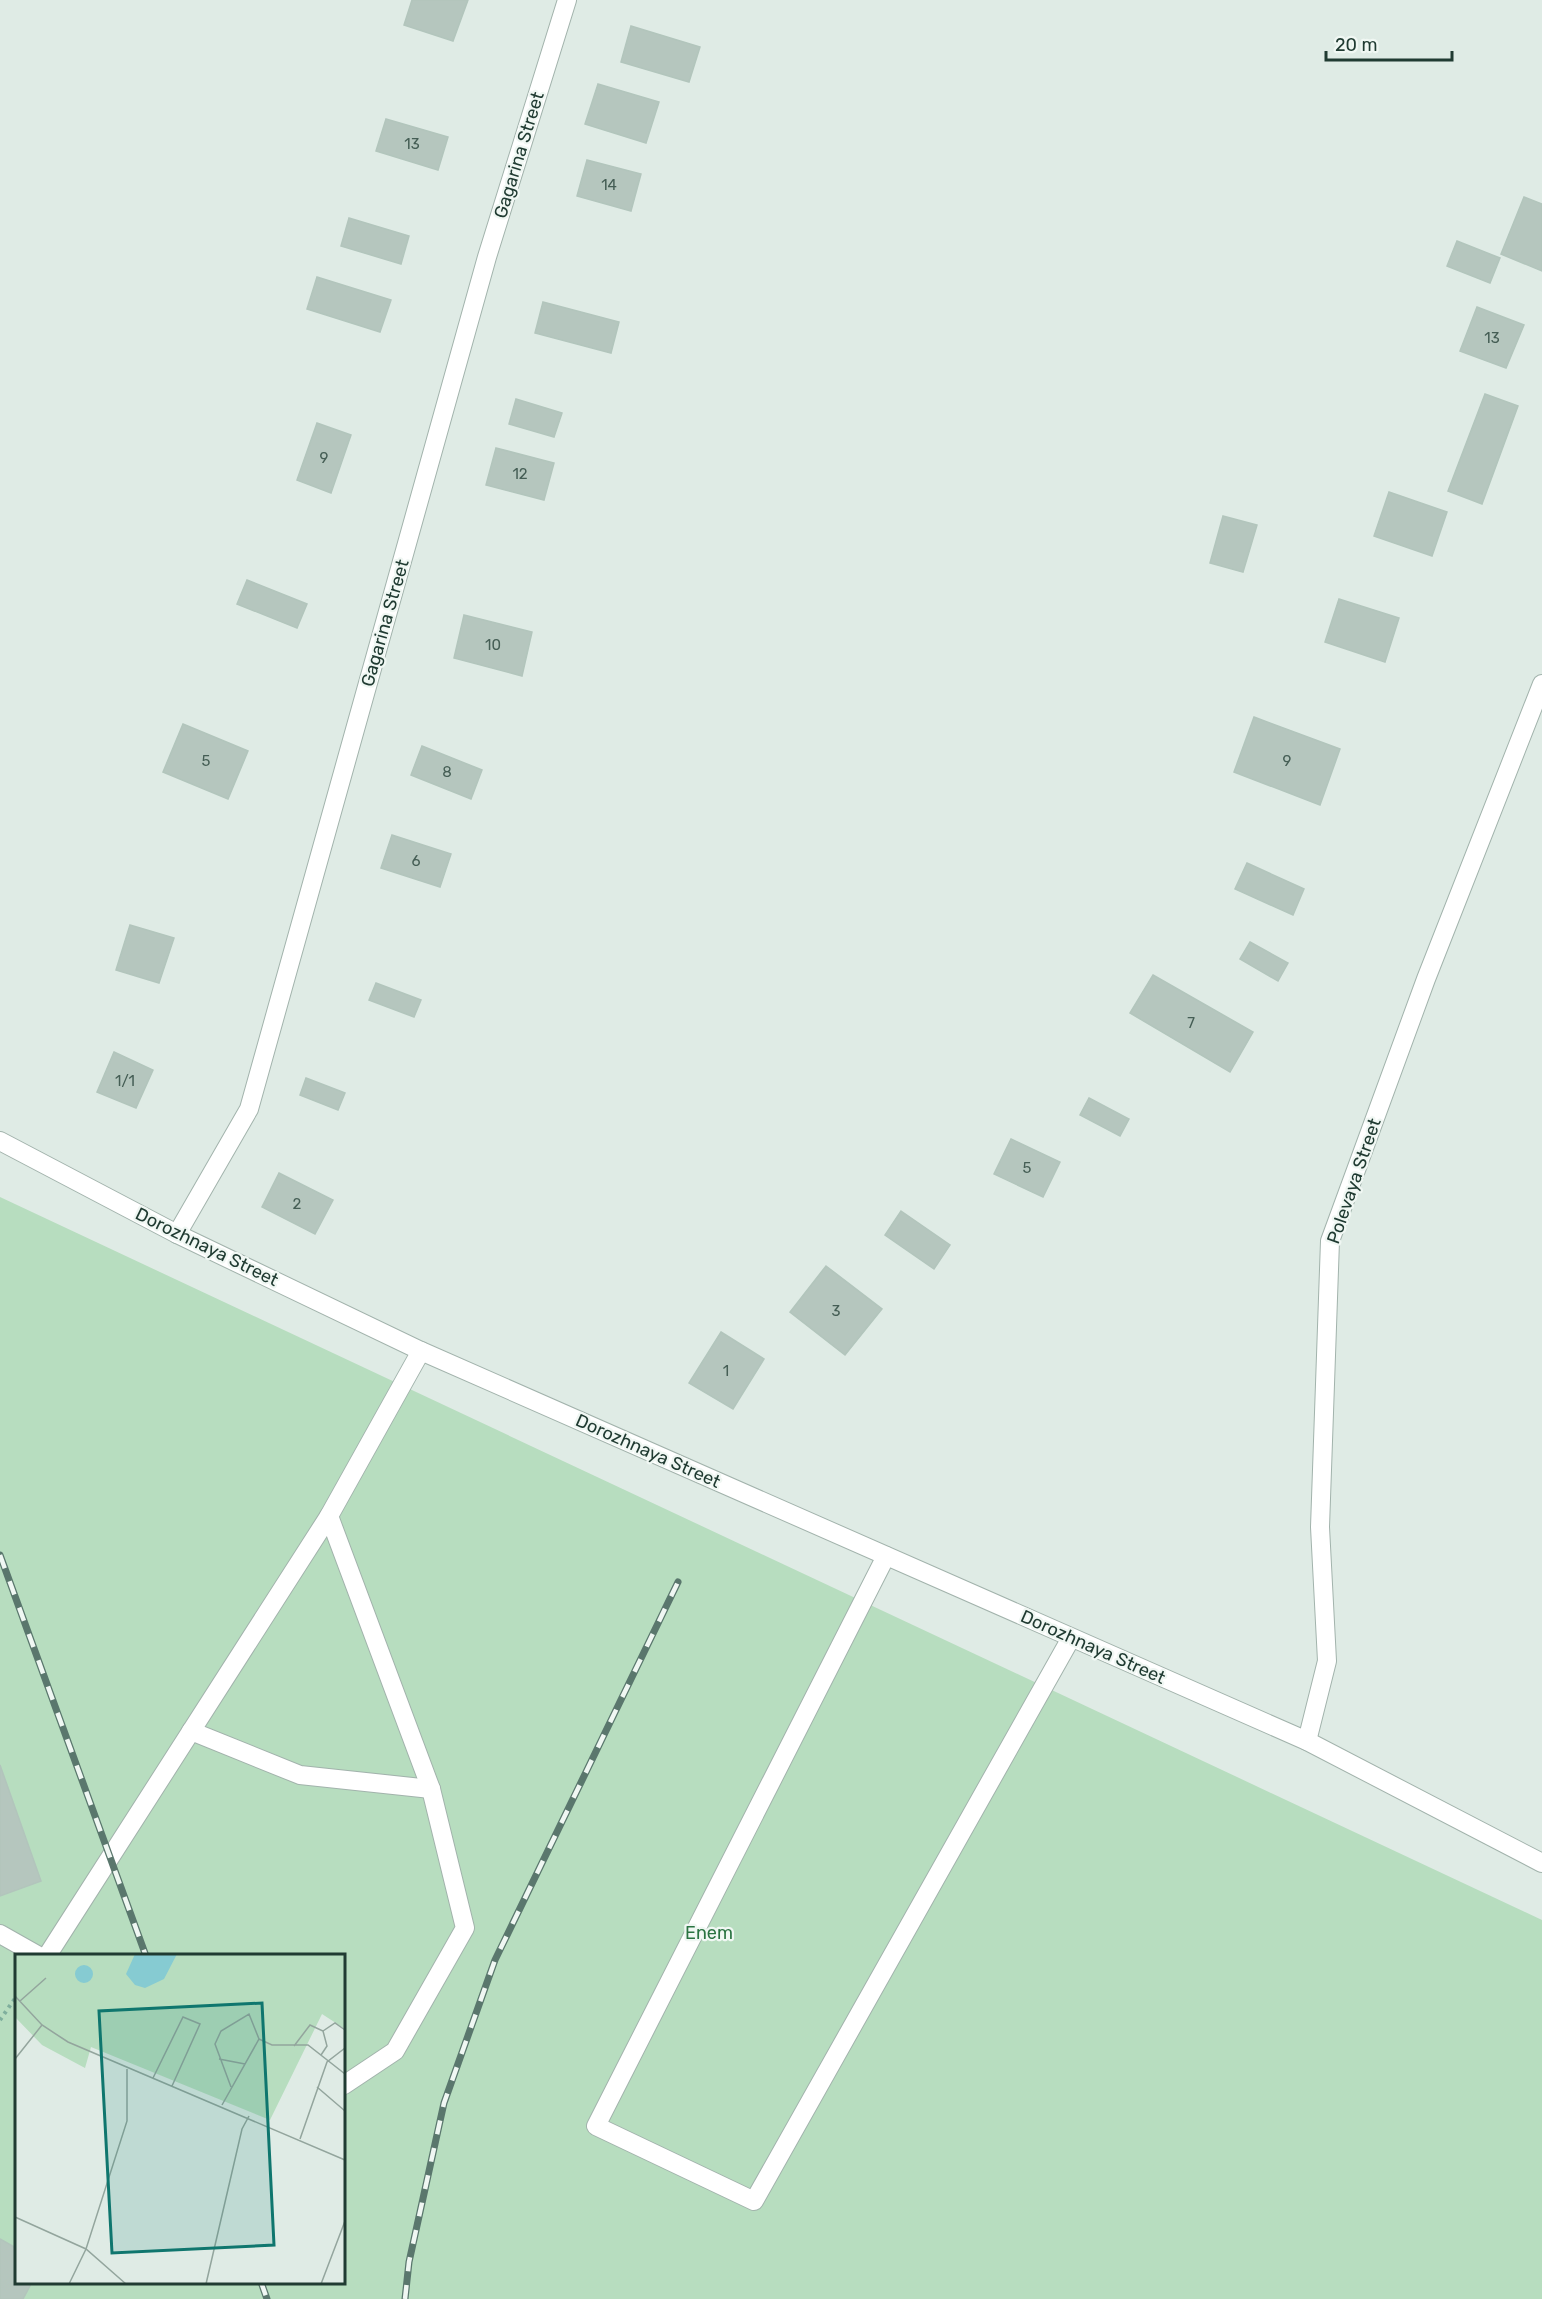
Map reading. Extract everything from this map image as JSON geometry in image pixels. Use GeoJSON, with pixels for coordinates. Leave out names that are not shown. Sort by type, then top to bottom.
{"type":"FeatureCollection","features":[{"type":"Feature","properties":{"kind":"street","name":"Gagarina Street"},"geometry":{"type":"LineString","coordinates":[[177,1234],[249,1109],[487,257],[567,0]]}},
{"type":"Feature","properties":{"kind":"street","name":"Polevaya Street"},"geometry":{"type":"LineString","coordinates":[[1307,1741],[1327,1661],[1320,1527],[1330,1241],[1426,980],[1542,684]]}},
{"type":"Feature","properties":{"kind":"street","name":"Dorozhnaya Street"},"geometry":{"type":"LineString","coordinates":[[0,1141],[177,1234],[421,1351],[1307,1741],[1542,1863]]}},
{"type":"Feature","properties":{"kind":"street"},"geometry":{"type":"LineString","coordinates":[[48,1954],[329,1516],[421,1351]]}},
{"type":"Feature","properties":{"kind":"street"},"geometry":{"type":"LineString","coordinates":[[329,1516],[431,1789],[465,1928],[395,2051],[345,2084]]}},
{"type":"Feature","properties":{"kind":"street"},"geometry":{"type":"LineString","coordinates":[[886,1556],[596,2126],[754,2201],[1071,1638]]}},
{"type":"Feature","properties":{"kind":"street"},"geometry":{"type":"LineString","coordinates":[[191,1731],[300,1775],[431,1789]]}},
{"type":"Feature","properties":{"kind":"street"},"geometry":{"type":"LineString","coordinates":[[0,1934],[35,1954]]}},
{"type":"Feature","properties":{"kind":"path"},"geometry":{"type":"LineString","coordinates":[[0,2020],[15,1998]]}},
{"type":"Feature","properties":{"kind":"green space","name":"Enem"},"geometry":{"type":"Polygon","coordinates":[[[0,1197],[1542,1920],[1542,2299],[0,2299],[0,1197]]]}},
{"type":"Feature","properties":{"kind":"building"},"geometry":{"type":"Polygon","coordinates":[[[412,0],[468,0],[453,41],[404,25],[412,0]]]}},
{"type":"Feature","properties":{"kind":"building"},"geometry":{"type":"Polygon","coordinates":[[[631,26],[700,47],[689,82],[621,62],[631,26]]]}},
{"type":"Feature","properties":{"kind":"building"},"geometry":{"type":"Polygon","coordinates":[[[598,84],[659,102],[646,143],[585,124],[598,84]]]}},
{"type":"Feature","properties":{"kind":"building"},"geometry":{"type":"Polygon","coordinates":[[[386,119],[448,137],[438,170],[376,151],[386,119]]]}},
{"type":"Feature","properties":{"kind":"building"},"geometry":{"type":"Polygon","coordinates":[[[587,160],[641,174],[631,211],[577,196],[587,160]]]}},
{"type":"Feature","properties":{"kind":"building"},"geometry":{"type":"Polygon","coordinates":[[[1524,197],[1542,204],[1542,271],[1501,254],[1524,197]]]}},
{"type":"Feature","properties":{"kind":"building"},"geometry":{"type":"Polygon","coordinates":[[[349,218],[409,236],[401,264],[341,246],[349,218]]]}},
{"type":"Feature","properties":{"kind":"building"},"geometry":{"type":"Polygon","coordinates":[[[1457,241],[1500,258],[1490,283],[1447,266],[1457,241]]]}},
{"type":"Feature","properties":{"kind":"building"},"geometry":{"type":"Polygon","coordinates":[[[317,277],[391,300],[380,332],[307,309],[317,277]]]}},
{"type":"Feature","properties":{"kind":"building"},"geometry":{"type":"Polygon","coordinates":[[[543,302],[619,322],[611,353],[535,333],[543,302]]]}},
{"type":"Feature","properties":{"kind":"building"},"geometry":{"type":"Polygon","coordinates":[[[1477,307],[1524,325],[1506,368],[1460,351],[1477,307]]]}},
{"type":"Feature","properties":{"kind":"building"},"geometry":{"type":"Polygon","coordinates":[[[1485,394],[1518,406],[1482,504],[1448,491],[1485,394]]]}},
{"type":"Feature","properties":{"kind":"building"},"geometry":{"type":"Polygon","coordinates":[[[516,399],[562,413],[554,437],[509,424],[516,399]]]}},
{"type":"Feature","properties":{"kind":"building"},"geometry":{"type":"Polygon","coordinates":[[[317,423],[351,435],[331,493],[297,480],[317,423]]]}},
{"type":"Feature","properties":{"kind":"building"},"geometry":{"type":"Polygon","coordinates":[[[496,448],[554,463],[544,500],[486,485],[496,448]]]}},
{"type":"Feature","properties":{"kind":"building"},"geometry":{"type":"Polygon","coordinates":[[[1389,492],[1447,512],[1432,556],[1374,536],[1389,492]]]}},
{"type":"Feature","properties":{"kind":"building"},"geometry":{"type":"Polygon","coordinates":[[[1223,516],[1257,525],[1243,572],[1210,563],[1223,516]]]}},
{"type":"Feature","properties":{"kind":"building"},"geometry":{"type":"Polygon","coordinates":[[[247,580],[307,604],[297,628],[237,604],[247,580]]]}},
{"type":"Feature","properties":{"kind":"building"},"geometry":{"type":"Polygon","coordinates":[[[1339,599],[1399,618],[1385,662],[1325,642],[1339,599]]]}},
{"type":"Feature","properties":{"kind":"building"},"geometry":{"type":"Polygon","coordinates":[[[464,615],[532,632],[522,676],[454,658],[464,615]]]}},
{"type":"Feature","properties":{"kind":"building"},"geometry":{"type":"Polygon","coordinates":[[[1254,717],[1340,749],[1320,805],[1234,772],[1254,717]]]}},
{"type":"Feature","properties":{"kind":"building"},"geometry":{"type":"Polygon","coordinates":[[[183,724],[248,751],[228,799],[163,772],[183,724]]]}},
{"type":"Feature","properties":{"kind":"building"},"geometry":{"type":"Polygon","coordinates":[[[422,746],[482,770],[471,799],[411,775],[422,746]]]}},
{"type":"Feature","properties":{"kind":"building"},"geometry":{"type":"Polygon","coordinates":[[[392,835],[451,854],[440,887],[381,868],[392,835]]]}},
{"type":"Feature","properties":{"kind":"building"},"geometry":{"type":"Polygon","coordinates":[[[1247,863],[1304,889],[1293,915],[1235,889],[1247,863]]]}},
{"type":"Feature","properties":{"kind":"building"},"geometry":{"type":"Polygon","coordinates":[[[130,925],[174,938],[159,983],[116,970],[130,925]]]}},
{"type":"Feature","properties":{"kind":"building"},"geometry":{"type":"Polygon","coordinates":[[[1250,942],[1288,963],[1278,981],[1240,959],[1250,942]]]}},
{"type":"Feature","properties":{"kind":"building"},"geometry":{"type":"Polygon","coordinates":[[[1153,975],[1253,1032],[1230,1072],[1130,1013],[1153,975]]]}},
{"type":"Feature","properties":{"kind":"building"},"geometry":{"type":"Polygon","coordinates":[[[376,983],[421,1000],[414,1017],[369,1000],[376,983]]]}},
{"type":"Feature","properties":{"kind":"building"},"geometry":{"type":"Polygon","coordinates":[[[114,1052],[153,1070],[136,1108],[97,1092],[114,1052]]]}},
{"type":"Feature","properties":{"kind":"building"},"geometry":{"type":"Polygon","coordinates":[[[306,1078],[345,1093],[338,1110],[300,1095],[306,1078]]]}},
{"type":"Feature","properties":{"kind":"building"},"geometry":{"type":"Polygon","coordinates":[[[1089,1098],[1129,1119],[1120,1136],[1080,1115],[1089,1098]]]}},
{"type":"Feature","properties":{"kind":"building"},"geometry":{"type":"Polygon","coordinates":[[[1011,1139],[1060,1162],[1043,1197],[994,1174],[1011,1139]]]}},
{"type":"Feature","properties":{"kind":"building"},"geometry":{"type":"Polygon","coordinates":[[[279,1173],[333,1200],[315,1234],[262,1207],[279,1173]]]}},
{"type":"Feature","properties":{"kind":"building"},"geometry":{"type":"Polygon","coordinates":[[[901,1211],[950,1245],[934,1269],[885,1235],[901,1211]]]}},
{"type":"Feature","properties":{"kind":"building"},"geometry":{"type":"Polygon","coordinates":[[[826,1266],[882,1309],[845,1355],[790,1312],[826,1266]]]}},
{"type":"Feature","properties":{"kind":"building"},"geometry":{"type":"Polygon","coordinates":[[[721,1332],[764,1359],[733,1409],[689,1383],[721,1332]]]}},
{"type":"Feature","properties":{"kind":"building"},"geometry":{"type":"Polygon","coordinates":[[[0,1765],[41,1881],[0,1896],[0,1765]]]}},
{"type":"Feature","properties":{"kind":"building"},"geometry":{"type":"Polygon","coordinates":[[[0,2239],[15,2247],[15,2284],[31,2284],[23,2299],[0,2299],[0,2239]]]}},
{"type":"Feature","properties":{"kind":"railway"},"geometry":{"type":"LineString","coordinates":[[0,1555],[145,1954]]}},
{"type":"Feature","properties":{"kind":"railway"},"geometry":{"type":"LineString","coordinates":[[405,2299],[409,2262],[444,2103],[495,1960],[678,1582]]}},
{"type":"Feature","properties":{"kind":"railway"},"geometry":{"type":"LineString","coordinates":[[262,2284],[267,2299]]}}]}
